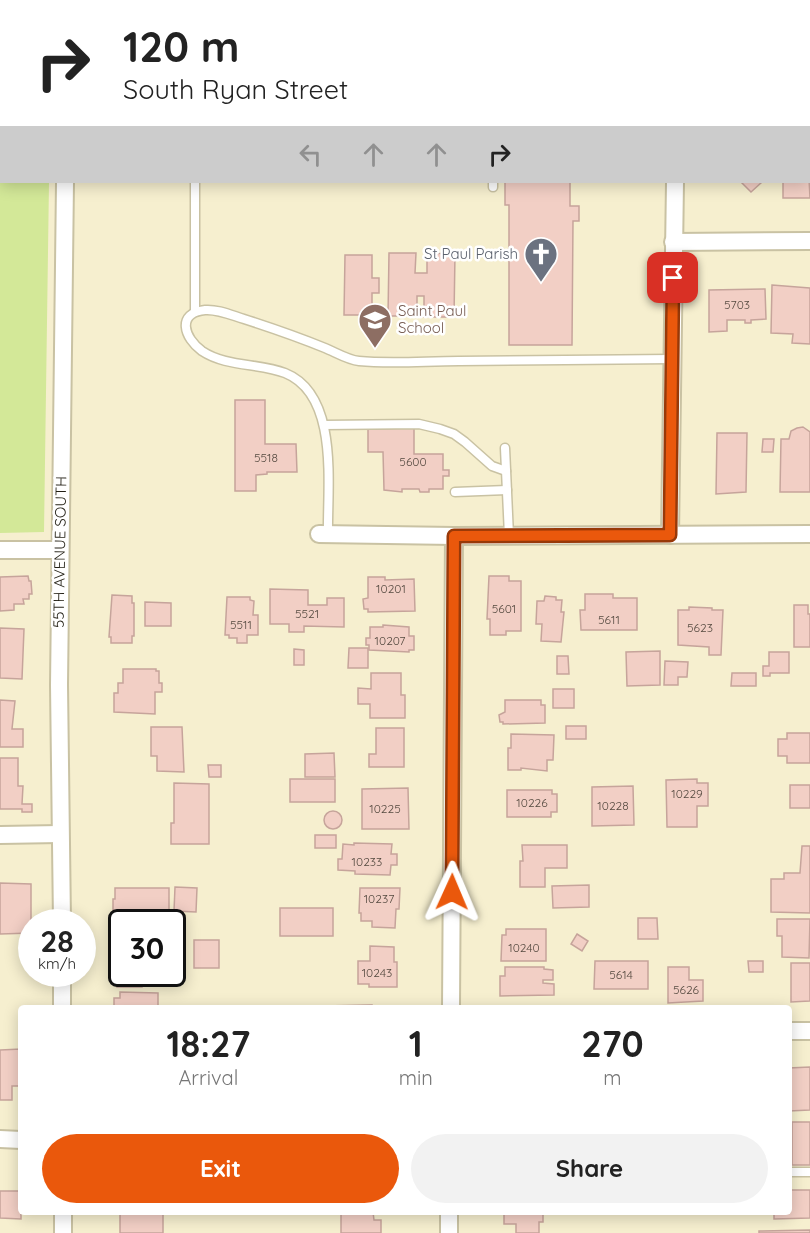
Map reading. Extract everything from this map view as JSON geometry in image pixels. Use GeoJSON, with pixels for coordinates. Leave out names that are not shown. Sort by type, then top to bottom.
{"type":"FeatureCollection","features":[{"type":"Feature","properties":{"kind":"street","name":"55TH AVENUE SOUTH"},"geometry":{"type":"LineString","coordinates":[[62,909],[59,550],[65,183]]}},
{"type":"Feature","properties":{"kind":"street"},"geometry":{"type":"LineString","coordinates":[[670,535],[675,183]]}},
{"type":"Feature","properties":{"kind":"street"},"geometry":{"type":"LineString","coordinates":[[673,242],[810,241]]}},
{"type":"Feature","properties":{"kind":"street"},"geometry":{"type":"LineString","coordinates":[[323,534],[509,536],[810,534]]}},
{"type":"Feature","properties":{"kind":"street"},"geometry":{"type":"LineString","coordinates":[[451,1005],[454,536]]}},
{"type":"Feature","properties":{"kind":"street"},"geometry":{"type":"LineString","coordinates":[[0,550],[59,550]]}},
{"type":"Feature","properties":{"kind":"street"},"geometry":{"type":"LineString","coordinates":[[0,835],[60,834]]}},
{"type":"Feature","properties":{"kind":"street"},"geometry":{"type":"LineString","coordinates":[[62,987],[62,1005]]}},
{"type":"Feature","properties":{"kind":"street"},"geometry":{"type":"LineString","coordinates":[[792,1031],[810,1031]]}},
{"type":"Feature","properties":{"kind":"street"},"geometry":{"type":"LineString","coordinates":[[0,1139],[18,1140]]}},
{"type":"Feature","properties":{"kind":"street"},"geometry":{"type":"LineString","coordinates":[[63,1215],[63,1233]]}},
{"type":"Feature","properties":{"kind":"street"},"geometry":{"type":"LineString","coordinates":[[449,1215],[449,1233]]}},
{"type":"Feature","properties":{"kind":"lane"},"geometry":{"type":"LineString","coordinates":[[195,183],[195,311]]}},
{"type":"Feature","properties":{"kind":"lane"},"geometry":{"type":"LineString","coordinates":[[323,534],[327,440],[324,418],[315,400],[303,386],[286,374],[219,358],[205,353],[194,345],[186,335],[186,324],[189,316],[195,311],[213,310],[279,330],[356,361],[672,359]]}},
{"type":"Feature","properties":{"kind":"lane"},"geometry":{"type":"LineString","coordinates":[[324,425],[419,424],[440,429],[454,434],[492,466],[506,471]]}},
{"type":"Feature","properties":{"kind":"lane"},"geometry":{"type":"LineString","coordinates":[[505,448],[509,536]]}},
{"type":"Feature","properties":{"kind":"lane"},"geometry":{"type":"LineString","coordinates":[[455,492],[507,490]]}},
{"type":"Feature","properties":{"kind":"lane"},"geometry":{"type":"LineString","coordinates":[[792,1172],[810,1172]]}},
{"type":"Feature","properties":{"kind":"green space"},"geometry":{"type":"Polygon","coordinates":[[[0,183],[49,183],[44,532],[0,533],[0,183]]]}},
{"type":"Feature","properties":{"kind":"building","name":"St Paul Parish"},"geometry":{"type":"Polygon","coordinates":[[[505,183],[570,183],[570,206],[579,206],[579,221],[573,221],[572,345],[509,345],[509,205],[505,205],[505,183]]]}},
{"type":"Feature","properties":{"kind":"building"},"geometry":{"type":"Polygon","coordinates":[[[742,183],[761,183],[751,192],[742,183]]]}},
{"type":"Feature","properties":{"kind":"building"},"geometry":{"type":"Polygon","coordinates":[[[783,183],[809,183],[810,198],[783,198],[783,183]]]}},
{"type":"Feature","properties":{"kind":"building"},"geometry":{"type":"Polygon","coordinates":[[[389,253],[416,253],[415,273],[427,273],[427,253],[455,254],[454,317],[424,317],[424,296],[417,296],[417,316],[388,316],[389,253]]]}},
{"type":"Feature","properties":{"kind":"building"},"geometry":{"type":"Polygon","coordinates":[[[345,255],[372,255],[372,278],[379,278],[379,293],[372,293],[372,315],[344,315],[345,255]]]}},
{"type":"Feature","properties":{"kind":"building"},"geometry":{"type":"Polygon","coordinates":[[[772,285],[810,288],[810,344],[792,343],[793,334],[771,333],[772,285]]]}},
{"type":"Feature","properties":{"kind":"building"},"geometry":{"type":"Polygon","coordinates":[[[765,289],[766,319],[751,320],[751,323],[745,323],[745,320],[727,320],[727,331],[709,332],[709,290],[765,289]]]}},
{"type":"Feature","properties":{"kind":"building"},"geometry":{"type":"Polygon","coordinates":[[[235,400],[265,400],[265,444],[296,444],[297,472],[267,472],[267,474],[256,475],[256,491],[235,491],[235,400]]]}},
{"type":"Feature","properties":{"kind":"building"},"geometry":{"type":"Polygon","coordinates":[[[803,427],[810,432],[810,492],[780,492],[781,439],[789,439],[791,431],[803,427]]]}},
{"type":"Feature","properties":{"kind":"building"},"geometry":{"type":"Polygon","coordinates":[[[414,428],[414,454],[443,454],[443,470],[449,470],[449,476],[443,476],[443,489],[429,489],[429,492],[420,492],[419,489],[402,489],[402,492],[384,490],[383,452],[368,452],[368,429],[414,428]]]}},
{"type":"Feature","properties":{"kind":"building"},"geometry":{"type":"Polygon","coordinates":[[[717,433],[747,433],[746,492],[716,494],[717,433]]]}},
{"type":"Feature","properties":{"kind":"building"},"geometry":{"type":"Polygon","coordinates":[[[763,439],[774,439],[773,452],[762,452],[763,439]]]}},
{"type":"Feature","properties":{"kind":"building"},"geometry":{"type":"Polygon","coordinates":[[[28,576],[31,581],[32,594],[29,594],[29,599],[23,599],[24,604],[14,604],[14,610],[0,611],[0,577],[28,576]]]}},
{"type":"Feature","properties":{"kind":"building"},"geometry":{"type":"Polygon","coordinates":[[[489,576],[509,576],[509,581],[521,581],[521,631],[506,631],[506,635],[490,635],[490,619],[487,619],[489,576]]]}},
{"type":"Feature","properties":{"kind":"building"},"geometry":{"type":"Polygon","coordinates":[[[368,577],[385,577],[385,580],[414,579],[415,611],[368,612],[368,609],[364,609],[363,599],[368,598],[368,577]]]}},
{"type":"Feature","properties":{"kind":"building"},"geometry":{"type":"Polygon","coordinates":[[[270,589],[308,590],[308,605],[327,605],[327,598],[344,598],[344,627],[304,626],[304,632],[289,632],[289,624],[270,624],[270,589]]]}},
{"type":"Feature","properties":{"kind":"building"},"geometry":{"type":"Polygon","coordinates":[[[585,594],[613,594],[613,598],[637,598],[637,630],[581,630],[580,610],[585,610],[585,594]]]}},
{"type":"Feature","properties":{"kind":"building"},"geometry":{"type":"Polygon","coordinates":[[[112,595],[132,596],[134,636],[132,636],[132,643],[111,643],[111,637],[109,637],[112,595]]]}},
{"type":"Feature","properties":{"kind":"building"},"geometry":{"type":"Polygon","coordinates":[[[545,596],[562,600],[561,612],[564,612],[561,642],[541,641],[542,624],[536,624],[537,601],[544,601],[545,596]]]}},
{"type":"Feature","properties":{"kind":"building"},"geometry":{"type":"Polygon","coordinates":[[[227,597],[250,597],[250,600],[254,601],[253,615],[258,615],[258,635],[247,635],[247,643],[237,643],[237,638],[229,638],[229,635],[225,635],[227,597]]]}},
{"type":"Feature","properties":{"kind":"building"},"geometry":{"type":"Polygon","coordinates":[[[145,602],[171,603],[171,626],[145,626],[145,602]]]}},
{"type":"Feature","properties":{"kind":"building"},"geometry":{"type":"Polygon","coordinates":[[[794,605],[808,605],[810,647],[794,647],[794,605]]]}},
{"type":"Feature","properties":{"kind":"building"},"geometry":{"type":"Polygon","coordinates":[[[689,607],[723,610],[721,655],[709,655],[709,647],[678,645],[678,610],[689,610],[689,607]]]}},
{"type":"Feature","properties":{"kind":"building"},"geometry":{"type":"Polygon","coordinates":[[[383,625],[409,627],[409,636],[414,636],[414,650],[409,650],[409,652],[369,650],[366,638],[370,638],[370,627],[383,627],[383,625]]]}},
{"type":"Feature","properties":{"kind":"building"},"geometry":{"type":"Polygon","coordinates":[[[0,628],[24,629],[22,679],[0,678],[0,628]]]}},
{"type":"Feature","properties":{"kind":"building"},"geometry":{"type":"Polygon","coordinates":[[[349,648],[368,648],[368,668],[348,668],[349,648]]]}},
{"type":"Feature","properties":{"kind":"building"},"geometry":{"type":"Polygon","coordinates":[[[294,649],[304,650],[304,665],[294,665],[294,649]]]}},
{"type":"Feature","properties":{"kind":"building"},"geometry":{"type":"Polygon","coordinates":[[[660,651],[660,685],[627,686],[626,652],[660,651]]]}},
{"type":"Feature","properties":{"kind":"building"},"geometry":{"type":"Polygon","coordinates":[[[769,652],[789,652],[789,673],[770,673],[770,676],[763,676],[763,666],[769,666],[769,652]]]}},
{"type":"Feature","properties":{"kind":"building"},"geometry":{"type":"Polygon","coordinates":[[[557,656],[568,656],[569,674],[557,674],[557,656]]]}},
{"type":"Feature","properties":{"kind":"building"},"geometry":{"type":"Polygon","coordinates":[[[665,661],[688,662],[687,677],[678,677],[678,685],[664,685],[665,661]]]}},
{"type":"Feature","properties":{"kind":"building"},"geometry":{"type":"Polygon","coordinates":[[[123,669],[156,669],[159,671],[162,692],[155,692],[155,714],[114,712],[114,693],[118,693],[118,683],[123,683],[123,669]]]}},
{"type":"Feature","properties":{"kind":"building"},"geometry":{"type":"Polygon","coordinates":[[[371,673],[401,673],[401,695],[405,695],[405,718],[370,718],[370,704],[358,704],[358,688],[371,689],[371,673]]]}},
{"type":"Feature","properties":{"kind":"building"},"geometry":{"type":"Polygon","coordinates":[[[732,673],[756,673],[756,686],[731,686],[732,673]]]}},
{"type":"Feature","properties":{"kind":"building"},"geometry":{"type":"Polygon","coordinates":[[[553,689],[574,689],[574,708],[553,708],[553,689]]]}},
{"type":"Feature","properties":{"kind":"building"},"geometry":{"type":"Polygon","coordinates":[[[0,700],[15,701],[12,729],[23,729],[23,747],[0,747],[0,700]]]}},
{"type":"Feature","properties":{"kind":"building"},"geometry":{"type":"Polygon","coordinates":[[[505,700],[541,700],[541,705],[545,705],[545,723],[503,724],[500,722],[499,715],[505,712],[505,700]]]}},
{"type":"Feature","properties":{"kind":"building"},"geometry":{"type":"Polygon","coordinates":[[[566,726],[586,726],[586,739],[566,739],[566,726]]]}},
{"type":"Feature","properties":{"kind":"building"},"geometry":{"type":"Polygon","coordinates":[[[151,727],[182,727],[184,772],[157,771],[157,756],[151,756],[151,727]]]}},
{"type":"Feature","properties":{"kind":"building"},"geometry":{"type":"Polygon","coordinates":[[[376,728],[404,728],[404,767],[369,767],[369,754],[376,754],[376,728]]]}},
{"type":"Feature","properties":{"kind":"building"},"geometry":{"type":"Polygon","coordinates":[[[787,733],[810,733],[810,763],[787,763],[787,756],[778,756],[778,739],[787,739],[787,733]]]}},
{"type":"Feature","properties":{"kind":"building"},"geometry":{"type":"Polygon","coordinates":[[[511,734],[554,735],[553,760],[547,760],[547,771],[521,768],[521,770],[508,770],[508,748],[511,748],[511,734]]]}},
{"type":"Feature","properties":{"kind":"building"},"geometry":{"type":"Polygon","coordinates":[[[334,753],[335,777],[305,777],[305,754],[334,753]]]}},
{"type":"Feature","properties":{"kind":"building"},"geometry":{"type":"Polygon","coordinates":[[[0,758],[18,758],[18,786],[23,786],[22,804],[32,804],[32,812],[22,812],[22,809],[0,809],[0,758]]]}},
{"type":"Feature","properties":{"kind":"building"},"geometry":{"type":"Polygon","coordinates":[[[208,765],[221,765],[221,777],[209,777],[208,765]]]}},
{"type":"Feature","properties":{"kind":"building"},"geometry":{"type":"Polygon","coordinates":[[[290,779],[335,779],[335,802],[290,802],[290,779]]]}},
{"type":"Feature","properties":{"kind":"building"},"geometry":{"type":"Polygon","coordinates":[[[697,779],[697,783],[708,783],[708,806],[697,806],[697,827],[667,827],[666,780],[697,779]]]}},
{"type":"Feature","properties":{"kind":"building"},"geometry":{"type":"Polygon","coordinates":[[[174,783],[209,784],[209,844],[171,844],[171,823],[174,823],[174,783]]]}},
{"type":"Feature","properties":{"kind":"building"},"geometry":{"type":"Polygon","coordinates":[[[790,785],[810,785],[810,808],[790,808],[790,785]]]}},
{"type":"Feature","properties":{"kind":"building"},"geometry":{"type":"Polygon","coordinates":[[[633,786],[634,825],[592,826],[592,787],[633,786]]]}},
{"type":"Feature","properties":{"kind":"building"},"geometry":{"type":"Polygon","coordinates":[[[408,788],[409,829],[362,829],[362,789],[408,788]]]}},
{"type":"Feature","properties":{"kind":"building"},"geometry":{"type":"Polygon","coordinates":[[[507,790],[552,790],[552,794],[557,794],[557,812],[551,812],[551,817],[507,817],[507,790]]]}},
{"type":"Feature","properties":{"kind":"building"},"geometry":{"type":"Polygon","coordinates":[[[329,811],[337,811],[342,816],[340,827],[329,829],[324,824],[324,816],[329,811]]]}},
{"type":"Feature","properties":{"kind":"building"},"geometry":{"type":"Polygon","coordinates":[[[315,835],[336,835],[336,848],[315,848],[315,835]]]}},
{"type":"Feature","properties":{"kind":"building"},"geometry":{"type":"Polygon","coordinates":[[[354,843],[392,844],[391,854],[397,854],[397,865],[391,865],[390,875],[355,874],[355,871],[338,870],[338,859],[342,859],[343,844],[354,845],[354,843]]]}},
{"type":"Feature","properties":{"kind":"building"},"geometry":{"type":"Polygon","coordinates":[[[522,845],[567,845],[567,868],[545,868],[545,887],[520,887],[522,845]]]}},
{"type":"Feature","properties":{"kind":"building"},"geometry":{"type":"Polygon","coordinates":[[[802,846],[810,846],[810,913],[771,912],[771,879],[784,879],[784,873],[800,873],[802,846]]]}},
{"type":"Feature","properties":{"kind":"building"},"geometry":{"type":"Polygon","coordinates":[[[0,883],[31,884],[31,909],[18,909],[18,933],[0,934],[0,883]]]}},
{"type":"Feature","properties":{"kind":"building"},"geometry":{"type":"Polygon","coordinates":[[[589,885],[589,907],[553,908],[552,886],[589,885]]]}},
{"type":"Feature","properties":{"kind":"building"},"geometry":{"type":"Polygon","coordinates":[[[175,887],[197,888],[196,912],[174,909],[175,887]]]}},
{"type":"Feature","properties":{"kind":"building"},"geometry":{"type":"Polygon","coordinates":[[[115,888],[169,888],[169,909],[113,909],[113,899],[115,899],[115,888]]]}},
{"type":"Feature","properties":{"kind":"building"},"geometry":{"type":"Polygon","coordinates":[[[360,888],[400,888],[395,928],[372,927],[372,921],[361,921],[360,888]]]}},
{"type":"Feature","properties":{"kind":"building"},"geometry":{"type":"Polygon","coordinates":[[[280,908],[333,908],[333,936],[280,936],[280,908]]]}},
{"type":"Feature","properties":{"kind":"building"},"geometry":{"type":"Polygon","coordinates":[[[638,918],[657,918],[658,939],[638,939],[638,918]]]}},
{"type":"Feature","properties":{"kind":"building"},"geometry":{"type":"Polygon","coordinates":[[[777,919],[810,919],[809,958],[782,957],[782,936],[777,936],[777,919]]]}},
{"type":"Feature","properties":{"kind":"building"},"geometry":{"type":"Polygon","coordinates":[[[506,929],[546,929],[546,961],[501,961],[502,935],[506,935],[506,929]]]}},
{"type":"Feature","properties":{"kind":"building"},"geometry":{"type":"Polygon","coordinates":[[[577,934],[588,941],[582,951],[571,944],[577,934]]]}},
{"type":"Feature","properties":{"kind":"building"},"geometry":{"type":"Polygon","coordinates":[[[194,940],[219,940],[219,968],[194,968],[194,940]]]}},
{"type":"Feature","properties":{"kind":"building"},"geometry":{"type":"Polygon","coordinates":[[[370,946],[394,947],[394,962],[397,962],[397,987],[369,987],[369,984],[358,984],[358,961],[370,961],[370,946]]]}},
{"type":"Feature","properties":{"kind":"building"},"geometry":{"type":"Polygon","coordinates":[[[595,961],[648,961],[648,989],[594,989],[595,961]]]}},
{"type":"Feature","properties":{"kind":"building"},"geometry":{"type":"Polygon","coordinates":[[[748,961],[763,961],[763,972],[749,972],[748,961]]]}},
{"type":"Feature","properties":{"kind":"building"},"geometry":{"type":"Polygon","coordinates":[[[791,963],[810,963],[810,1001],[791,1002],[791,963]]]}},
{"type":"Feature","properties":{"kind":"building"},"geometry":{"type":"Polygon","coordinates":[[[505,967],[544,967],[544,969],[553,970],[553,980],[543,980],[543,983],[554,984],[554,995],[500,996],[500,976],[505,976],[505,967]]]}},
{"type":"Feature","properties":{"kind":"building"},"geometry":{"type":"Polygon","coordinates":[[[668,967],[689,967],[689,980],[703,980],[703,1001],[668,1003],[668,967]]]}},
{"type":"Feature","properties":{"kind":"building"},"geometry":{"type":"Polygon","coordinates":[[[120,992],[158,993],[158,1005],[114,1005],[114,998],[120,998],[120,992]]]}},
{"type":"Feature","properties":{"kind":"building"},"geometry":{"type":"Polygon","coordinates":[[[18,1049],[18,1086],[12,1086],[12,1100],[0,1100],[0,1050],[18,1049]]]}},
{"type":"Feature","properties":{"kind":"building"},"geometry":{"type":"Polygon","coordinates":[[[810,1067],[810,1110],[792,1111],[792,1068],[810,1067]]]}},
{"type":"Feature","properties":{"kind":"building"},"geometry":{"type":"Polygon","coordinates":[[[792,1122],[810,1122],[810,1165],[792,1165],[792,1122]]]}},
{"type":"Feature","properties":{"kind":"building"},"geometry":{"type":"Polygon","coordinates":[[[792,1190],[810,1190],[810,1218],[774,1219],[774,1215],[792,1215],[792,1190]]]}},
{"type":"Feature","properties":{"kind":"building"},"geometry":{"type":"Polygon","coordinates":[[[0,1191],[18,1191],[18,1215],[21,1215],[21,1219],[0,1218],[0,1191]]]}},
{"type":"Feature","properties":{"kind":"building"},"geometry":{"type":"Polygon","coordinates":[[[120,1215],[163,1215],[163,1233],[120,1233],[120,1215]]]}},
{"type":"Feature","properties":{"kind":"building"},"geometry":{"type":"Polygon","coordinates":[[[341,1215],[373,1215],[374,1220],[381,1220],[381,1233],[341,1233],[341,1215]]]}},
{"type":"Feature","properties":{"kind":"building"},"geometry":{"type":"Polygon","coordinates":[[[504,1215],[543,1215],[543,1222],[539,1222],[539,1233],[516,1233],[516,1224],[504,1224],[504,1215]]]}},
{"type":"Feature","properties":{"kind":"building"},"geometry":{"type":"Polygon","coordinates":[[[810,1230],[810,1233],[759,1233],[759,1231],[810,1230]]]}},
{"type":"Feature","properties":{"kind":"place","name":"St Paul Parish"},"geometry":{"type":"Point","coordinates":[541,283]}},
{"type":"Feature","properties":{"kind":"place","name":"Saint Paul School"},"geometry":{"type":"Point","coordinates":[375,349]}},
{"type":"Feature","properties":{"kind":"route"},"geometry":{"type":"LineString","coordinates":[[452,892],[454,536],[670,535],[673,278]]}}]}
